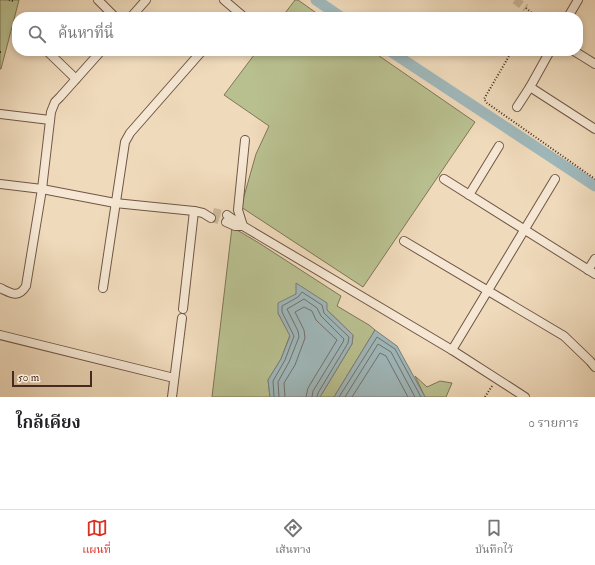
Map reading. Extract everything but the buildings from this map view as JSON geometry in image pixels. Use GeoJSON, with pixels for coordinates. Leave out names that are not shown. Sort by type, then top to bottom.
{"type":"FeatureCollection","features":[{"type":"Feature","properties":{"kind":"street"},"geometry":{"type":"LineString","coordinates":[[98,0],[110,12]]}},
{"type":"Feature","properties":{"kind":"street"},"geometry":{"type":"LineString","coordinates":[[135,12],[146,0]]}},
{"type":"Feature","properties":{"kind":"street"},"geometry":{"type":"LineString","coordinates":[[224,0],[236,12]]}},
{"type":"Feature","properties":{"kind":"street"},"geometry":{"type":"LineString","coordinates":[[571,12],[578,0]]}},
{"type":"Feature","properties":{"kind":"street"},"geometry":{"type":"LineString","coordinates":[[52,56],[76,79]]}},
{"type":"Feature","properties":{"kind":"street"},"geometry":{"type":"LineString","coordinates":[[0,288],[16,294],[23,292],[26,286],[42,190],[51,112],[55,102],[97,56]]}},
{"type":"Feature","properties":{"kind":"street"},"geometry":{"type":"LineString","coordinates":[[103,288],[125,142],[130,133],[198,56]]}},
{"type":"Feature","properties":{"kind":"street"},"geometry":{"type":"LineString","coordinates":[[518,108],[547,56]]}},
{"type":"Feature","properties":{"kind":"street"},"geometry":{"type":"LineString","coordinates":[[582,56],[595,64]]}},
{"type":"Feature","properties":{"kind":"street"},"geometry":{"type":"LineString","coordinates":[[530,87],[595,129]]}},
{"type":"Feature","properties":{"kind":"street"},"geometry":{"type":"LineString","coordinates":[[0,114],[50,120]]}},
{"type":"Feature","properties":{"kind":"street"},"geometry":{"type":"LineString","coordinates":[[243,226],[238,210],[245,140]]}},
{"type":"Feature","properties":{"kind":"street"},"geometry":{"type":"LineString","coordinates":[[469,195],[499,146]]}},
{"type":"Feature","properties":{"kind":"street"},"geometry":{"type":"LineString","coordinates":[[444,179],[592,272],[595,259]]}},
{"type":"Feature","properties":{"kind":"street"},"geometry":{"type":"LineString","coordinates":[[452,350],[555,179]]}},
{"type":"Feature","properties":{"kind":"street"},"geometry":{"type":"LineString","coordinates":[[0,184],[115,203],[194,211],[212,215]]}},
{"type":"Feature","properties":{"kind":"street"},"geometry":{"type":"LineString","coordinates":[[183,309],[194,211]]}},
{"type":"Feature","properties":{"kind":"street"},"geometry":{"type":"LineString","coordinates":[[227,219],[235,226],[243,226],[452,350],[525,397]]}},
{"type":"Feature","properties":{"kind":"street"},"geometry":{"type":"LineString","coordinates":[[404,240],[564,336],[595,367]]}},
{"type":"Feature","properties":{"kind":"street"},"geometry":{"type":"LineString","coordinates":[[172,397],[182,318]]}},
{"type":"Feature","properties":{"kind":"street"},"geometry":{"type":"LineString","coordinates":[[0,335],[174,378]]}},
{"type":"Feature","properties":{"kind":"path"},"geometry":{"type":"LineString","coordinates":[[9,0],[13,1]]}},
{"type":"Feature","properties":{"kind":"path"},"geometry":{"type":"LineString","coordinates":[[526,8],[531,12]]}},
{"type":"Feature","properties":{"kind":"path"},"geometry":{"type":"LineString","coordinates":[[509,56],[484,99],[487,103],[595,179]]}},
{"type":"Feature","properties":{"kind":"path"},"geometry":{"type":"LineString","coordinates":[[485,397],[498,379]]}},
{"type":"Feature","properties":{"kind":"green space"},"geometry":{"type":"Polygon","coordinates":[[[0,0],[19,0],[16,12],[12,12],[12,27],[0,69],[0,0]]]}},
{"type":"Feature","properties":{"kind":"green space"},"geometry":{"type":"Polygon","coordinates":[[[295,0],[298,0],[315,12],[286,12],[295,0]]]}},
{"type":"Feature","properties":{"kind":"green space"},"geometry":{"type":"Polygon","coordinates":[[[253,56],[379,56],[475,122],[363,287],[241,207],[256,154],[269,126],[224,95],[253,56]]]}},
{"type":"Feature","properties":{"kind":"green space"},"geometry":{"type":"Polygon","coordinates":[[[232,227],[341,296],[337,306],[375,330],[334,397],[320,397],[352,344],[353,335],[327,310],[296,294],[278,313],[290,335],[281,359],[268,380],[270,397],[212,397],[232,227]]]}},
{"type":"Feature","properties":{"kind":"green space"},"geometry":{"type":"Polygon","coordinates":[[[415,376],[427,387],[440,381],[452,383],[446,397],[425,397],[415,376]]]}},
{"type":"Feature","properties":{"kind":"water"},"geometry":{"type":"Polygon","coordinates":[[[296,283],[327,303],[327,310],[353,335],[352,344],[320,397],[270,397],[268,380],[281,359],[290,336],[278,313],[278,303],[296,294],[296,283]]]}},
{"type":"Feature","properties":{"kind":"water"},"geometry":{"type":"Polygon","coordinates":[[[375,330],[397,346],[425,397],[334,397],[375,330]]]}},
{"type":"Feature","properties":{"kind":"waterway"},"geometry":{"type":"LineString","coordinates":[[316,0],[334,12]]}},
{"type":"Feature","properties":{"kind":"waterway"},"geometry":{"type":"LineString","coordinates":[[398,56],[595,186]]}},
{"type":"Feature","properties":{"kind":"tunnel"},"geometry":{"type":"LineString","coordinates":[[515,0],[526,8]]}},
{"type":"Feature","properties":{"kind":"tunnel"},"geometry":{"type":"LineString","coordinates":[[213,212],[227,215]]}},
{"type":"Feature","properties":{"kind":"tunnel"},"geometry":{"type":"LineString","coordinates":[[211,218],[226,222]]}}]}
